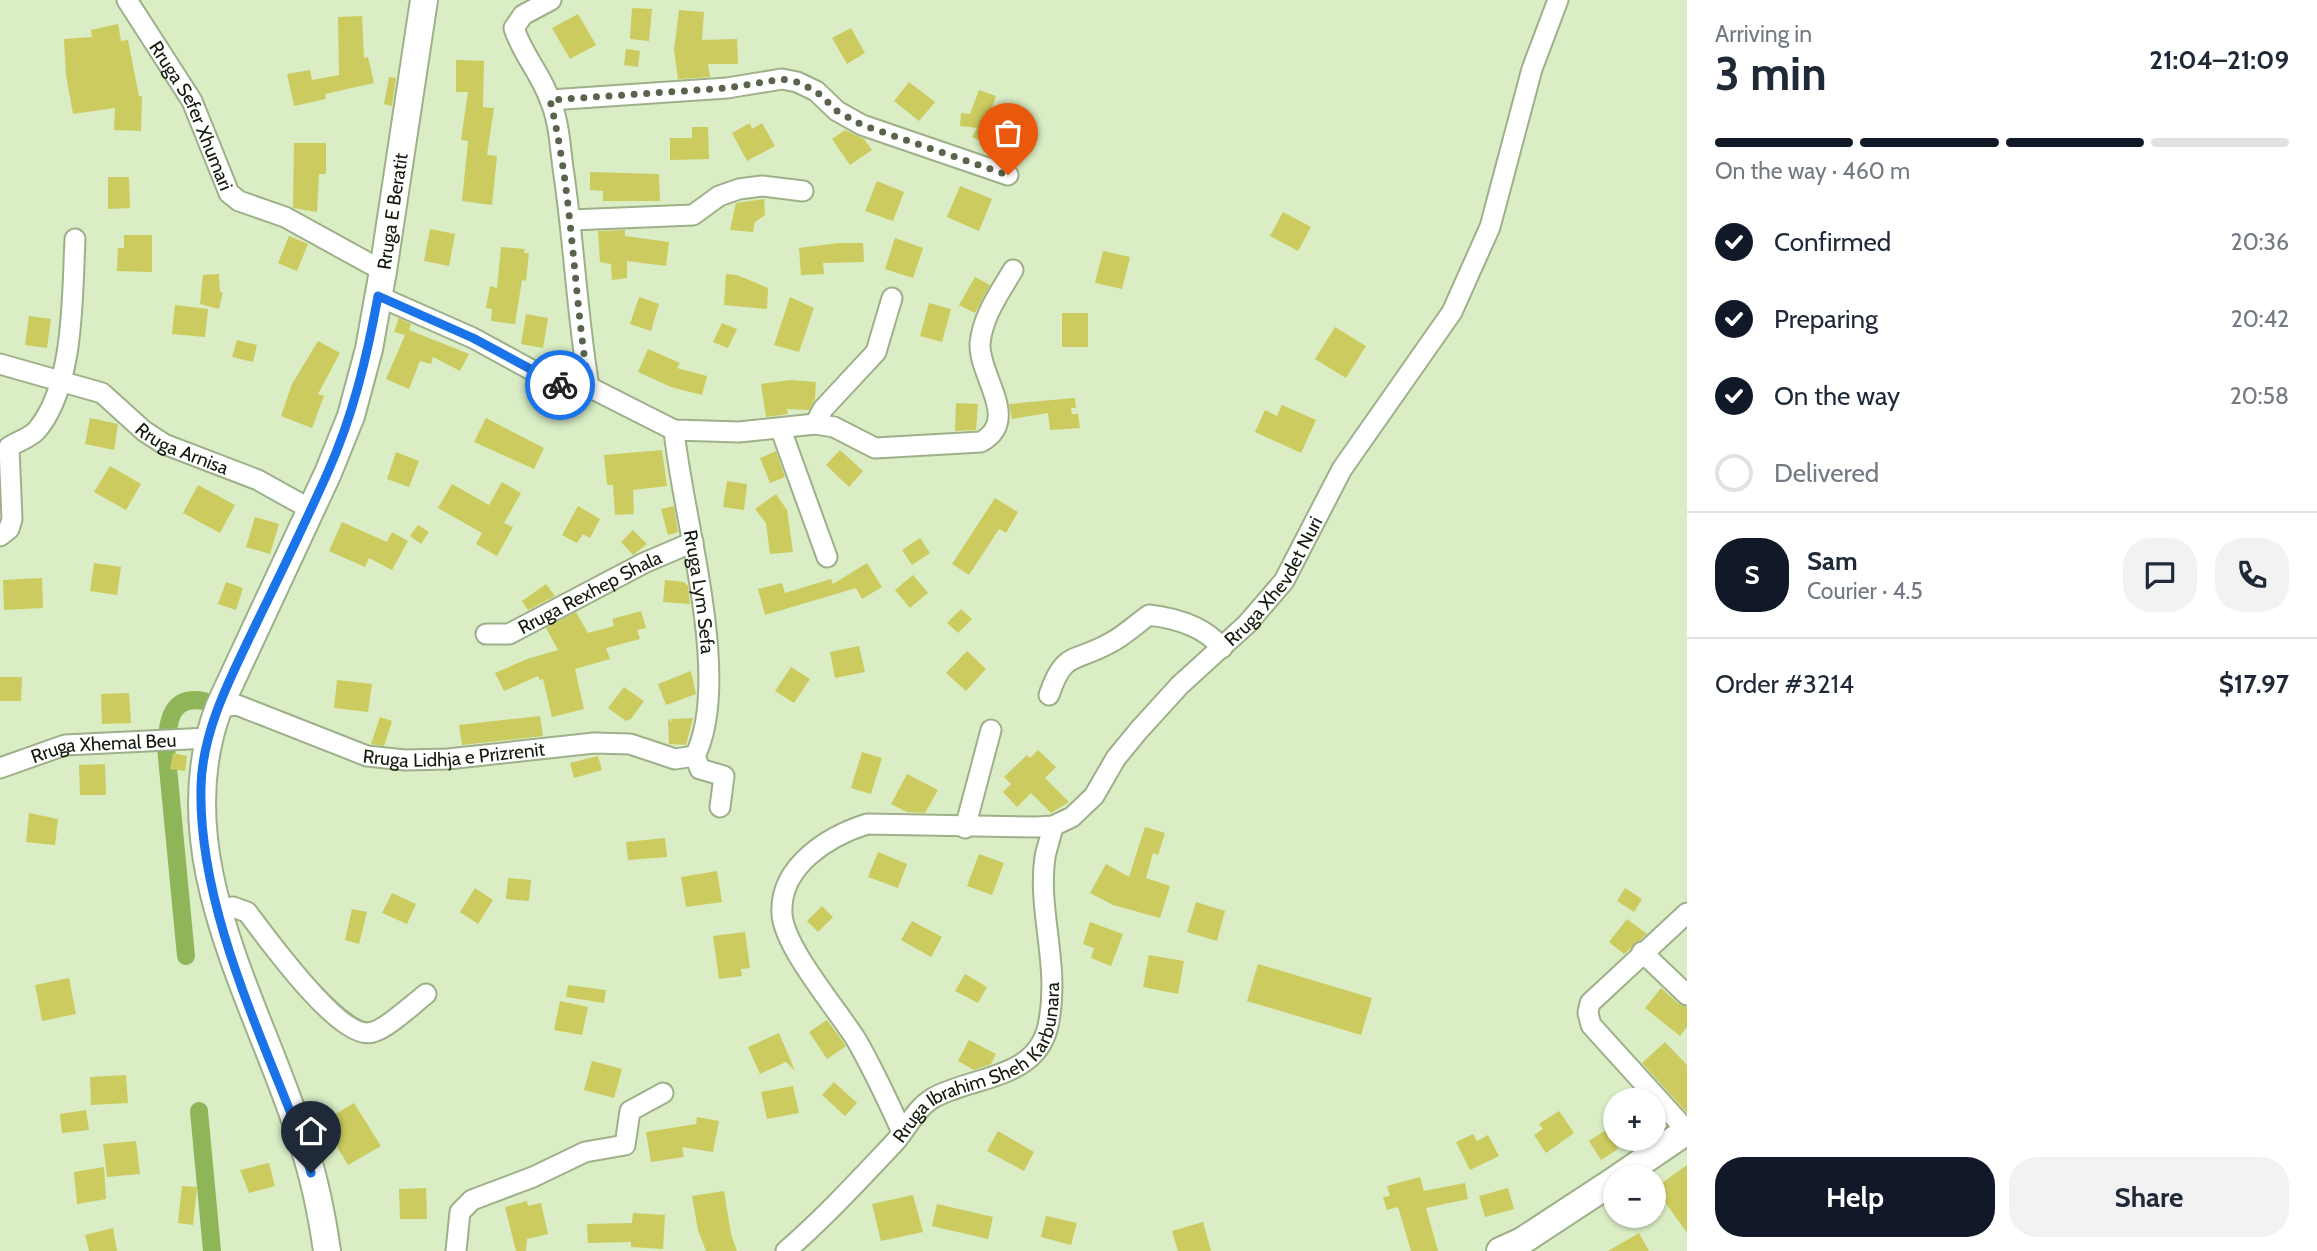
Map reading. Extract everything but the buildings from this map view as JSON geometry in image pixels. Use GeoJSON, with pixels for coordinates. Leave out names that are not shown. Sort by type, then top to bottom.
{"type":"FeatureCollection","features":[{"type":"Feature","properties":{"kind":"main road","name":"Rruga E Beratit"},"geometry":{"type":"LineString","coordinates":[[327,1251],[304,1147],[234,962],[218,909],[207,855],[201,786],[209,738],[219,707],[351,416],[369,349],[381,283],[424,0]]}},
{"type":"Feature","properties":{"kind":"main road"},"geometry":{"type":"LineString","coordinates":[[1637,1165],[1687,1131]]}},
{"type":"Feature","properties":{"kind":"main road"},"geometry":{"type":"LineString","coordinates":[[1500,1251],[1522,1241],[1603,1188]]}},
{"type":"Feature","properties":{"kind":"street","name":"Rruga Sefer Xhumari"},"geometry":{"type":"LineString","coordinates":[[127,0],[192,101],[229,193],[239,201],[285,217],[381,283],[559,385],[589,387]]}},
{"type":"Feature","properties":{"kind":"street"},"geometry":{"type":"LineString","coordinates":[[551,0],[523,15],[514,28],[518,41],[550,100],[571,220],[581,340],[589,387],[674,430],[780,430],[815,424],[834,428],[875,448],[981,442],[991,436],[998,424],[998,410],[980,347],[982,329],[1013,270]]}},
{"type":"Feature","properties":{"kind":"street","name":"Rruga Xhevdet Nuri"},"geometry":{"type":"LineString","coordinates":[[1053,826],[1072,817],[1094,796],[1116,758],[1139,730],[1180,685],[1222,648],[1284,581],[1342,469],[1452,312],[1490,227],[1532,69],[1558,0]]}},
{"type":"Feature","properties":{"kind":"street"},"geometry":{"type":"LineString","coordinates":[[550,100],[727,88],[782,79],[797,82],[816,91],[837,111],[862,125],[1008,175]]}},
{"type":"Feature","properties":{"kind":"street"},"geometry":{"type":"LineString","coordinates":[[571,220],[693,215],[719,196],[751,187],[803,191]]}},
{"type":"Feature","properties":{"kind":"street"},"geometry":{"type":"LineString","coordinates":[[0,536],[9,529],[12,519],[9,447],[36,432],[61,379],[69,339],[75,239]]}},
{"type":"Feature","properties":{"kind":"street"},"geometry":{"type":"LineString","coordinates":[[815,424],[823,409],[876,352],[892,298]]}},
{"type":"Feature","properties":{"kind":"street","name":"Rruga Arnisa"},"geometry":{"type":"LineString","coordinates":[[0,364],[61,379],[102,393],[144,431],[164,444],[242,472],[310,509]]}},
{"type":"Feature","properties":{"kind":"street","name":"Rruga Lym Sefa"},"geometry":{"type":"LineString","coordinates":[[674,430],[678,476],[693,541],[704,617],[707,675],[704,736],[695,755]]}},
{"type":"Feature","properties":{"kind":"street"},"geometry":{"type":"LineString","coordinates":[[780,430],[827,557]]}},
{"type":"Feature","properties":{"kind":"street","name":"Rruga Rexhep Shala"},"geometry":{"type":"LineString","coordinates":[[486,634],[509,634],[644,563],[693,541]]}},
{"type":"Feature","properties":{"kind":"street"},"geometry":{"type":"LineString","coordinates":[[1049,695],[1058,671],[1073,657],[1108,644],[1149,615],[1173,618],[1213,637],[1222,648]]}},
{"type":"Feature","properties":{"kind":"street","name":"Rruga Lidhja e Prizrenit"},"geometry":{"type":"LineString","coordinates":[[219,707],[237,705],[367,756],[392,759],[448,759],[594,743],[630,744],[675,759],[695,755]]}},
{"type":"Feature","properties":{"kind":"street"},"geometry":{"type":"LineString","coordinates":[[965,828],[991,730]]}},
{"type":"Feature","properties":{"kind":"street","name":"Rruga Xhemal Beu"},"geometry":{"type":"LineString","coordinates":[[0,768],[65,745],[179,737],[209,738]]}},
{"type":"Feature","properties":{"kind":"street"},"geometry":{"type":"LineString","coordinates":[[695,755],[699,769],[724,776],[720,807]]}},
{"type":"Feature","properties":{"kind":"street"},"geometry":{"type":"LineString","coordinates":[[902,1132],[856,1040],[793,945],[782,914],[789,879],[808,855],[843,832],[867,824],[965,828],[1053,826]]}},
{"type":"Feature","properties":{"kind":"street","name":"Rruga Ibrahim Sheh Karbunara"},"geometry":{"type":"LineString","coordinates":[[786,1251],[902,1132],[920,1107],[935,1097],[1021,1066],[1035,1054],[1047,1029],[1051,1005],[1054,965],[1045,858],[1053,826]]}},
{"type":"Feature","properties":{"kind":"street"},"geometry":{"type":"LineString","coordinates":[[218,909],[233,908],[247,912],[318,1002],[363,1032],[375,1032],[426,994]]}},
{"type":"Feature","properties":{"kind":"street"},"geometry":{"type":"LineString","coordinates":[[1687,913],[1590,1003],[1588,1013],[1591,1025],[1687,1131]]}},
{"type":"Feature","properties":{"kind":"street"},"geometry":{"type":"LineString","coordinates":[[1642,952],[1687,995]]}},
{"type":"Feature","properties":{"kind":"street"},"geometry":{"type":"LineString","coordinates":[[456,1251],[460,1212],[472,1199],[533,1177],[585,1152],[625,1145],[630,1111],[663,1093]]}},
{"type":"Feature","properties":{"kind":"waterway"},"geometry":{"type":"LineString","coordinates":[[186,956],[166,747],[173,712],[184,702],[204,701]]}},
{"type":"Feature","properties":{"kind":"waterway"},"geometry":{"type":"LineString","coordinates":[[199,1111],[212,1251]]}},
{"type":"Feature","properties":{"kind":"way so far"},"geometry":{"type":"LineString","coordinates":[[560,385],[589,387],[581,340],[571,220],[550,100],[727,88],[782,79],[797,82],[816,91],[837,111],[862,125],[1008,175]]}},
{"type":"Feature","properties":{"kind":"route"},"geometry":{"type":"LineString","coordinates":[[311,1173],[304,1147],[234,962],[218,909],[207,855],[201,786],[213,723],[230,681],[328,473],[351,416],[369,349],[378,296],[473,338],[560,385]]}}]}
